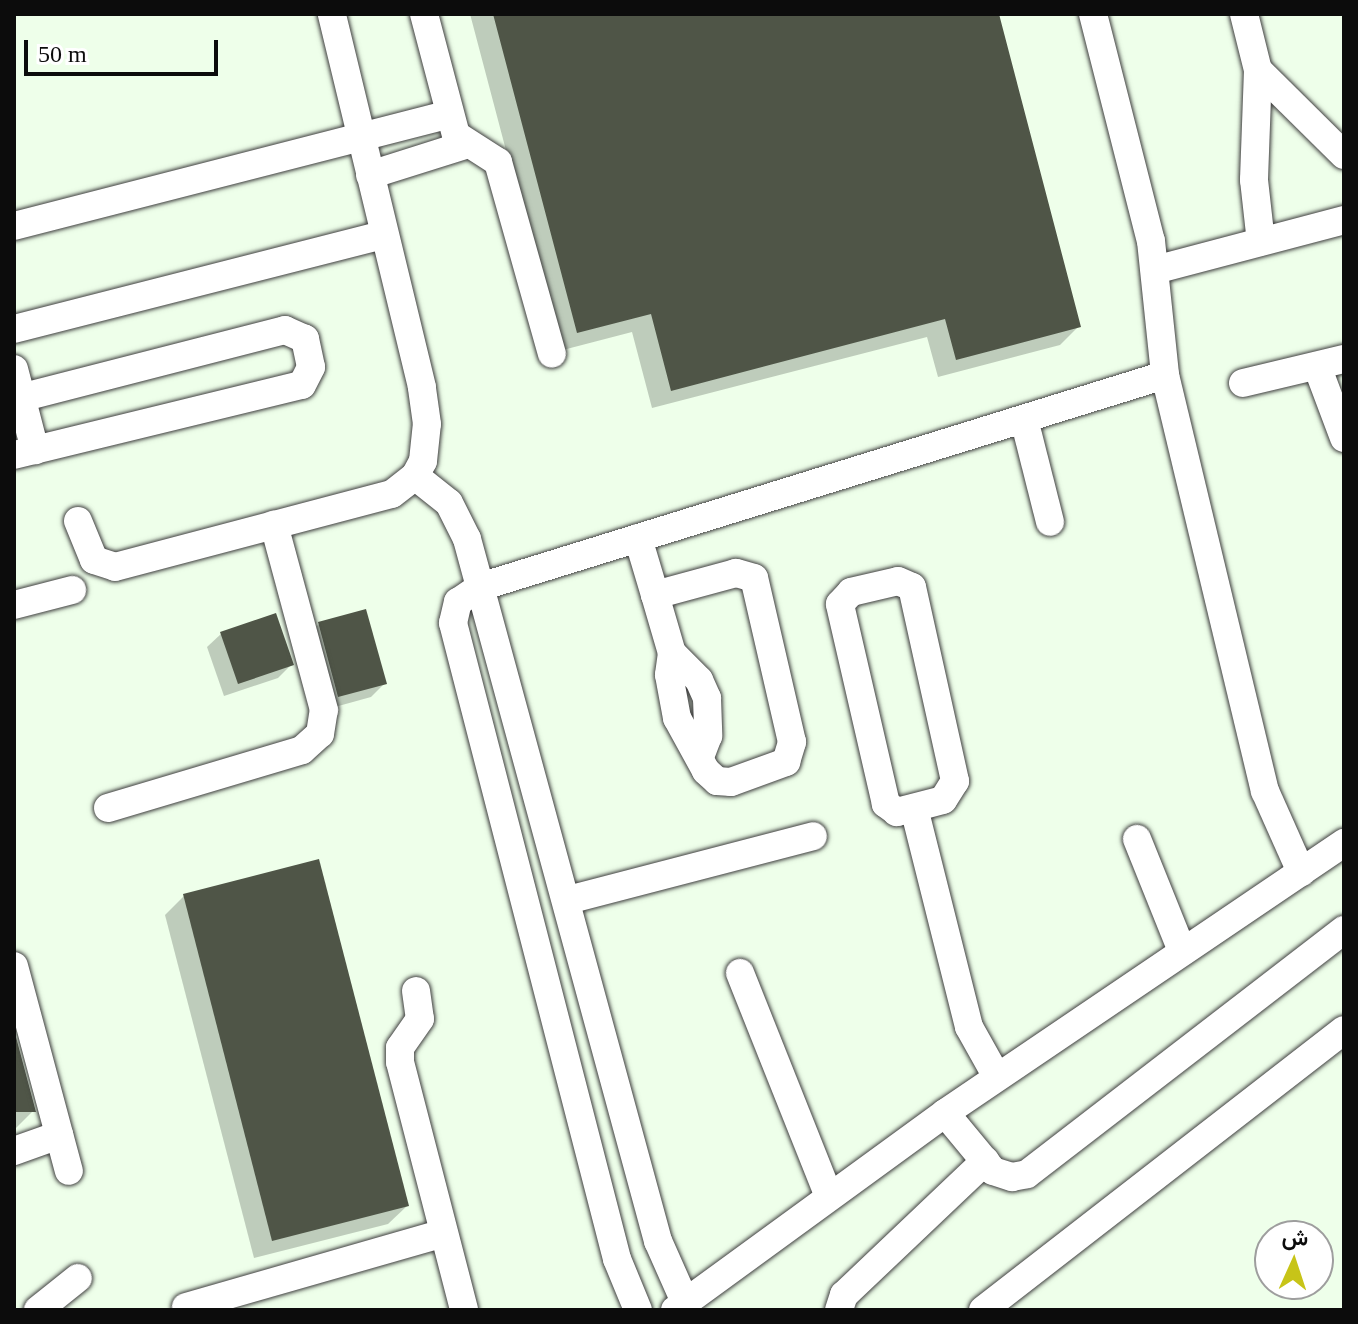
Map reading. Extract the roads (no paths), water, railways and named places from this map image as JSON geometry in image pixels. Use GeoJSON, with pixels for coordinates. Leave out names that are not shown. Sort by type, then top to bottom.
{"type":"FeatureCollection","features":[{"type":"Feature","properties":{"kind":"lane"},"geometry":{"type":"LineString","coordinates":[[78,521],[94,560],[107,567],[392,494],[415,476],[426,444],[425,405],[332,14]]}},
{"type":"Feature","properties":{"kind":"lane"},"geometry":{"type":"LineString","coordinates":[[424,14],[449,114],[465,145]]}},
{"type":"Feature","properties":{"kind":"lane"},"geometry":{"type":"LineString","coordinates":[[1093,14],[1155,270],[1165,375],[1265,791],[1301,872]]}},
{"type":"Feature","properties":{"kind":"lane"},"geometry":{"type":"LineString","coordinates":[[1244,14],[1258,70],[1254,180],[1261,242]]}},
{"type":"Feature","properties":{"kind":"lane"},"geometry":{"type":"LineString","coordinates":[[1258,70],[1344,155]]}},
{"type":"Feature","properties":{"kind":"lane"},"geometry":{"type":"LineString","coordinates":[[14,226],[449,114]]}},
{"type":"Feature","properties":{"kind":"lane"},"geometry":{"type":"LineString","coordinates":[[370,175],[465,145],[488,152],[498,162],[552,354]]}},
{"type":"Feature","properties":{"kind":"lane"},"geometry":{"type":"LineString","coordinates":[[1155,270],[1344,220]]}},
{"type":"Feature","properties":{"kind":"lane"},"geometry":{"type":"LineString","coordinates":[[14,329],[384,235]]}},
{"type":"Feature","properties":{"kind":"lane"},"geometry":{"type":"LineString","coordinates":[[14,369],[21,398],[25,453],[302,385],[311,373],[305,339],[285,330],[21,398]]}},
{"type":"Feature","properties":{"kind":"lane"},"geometry":{"type":"LineString","coordinates":[[1243,383],[1331,362],[1344,438]]}},
{"type":"Feature","properties":{"kind":"lane"},"geometry":{"type":"LineString","coordinates":[[638,1310],[617,1259],[453,623],[458,602],[480,587],[1165,375]]}},
{"type":"Feature","properties":{"kind":"lane"},"geometry":{"type":"LineString","coordinates":[[1024,419],[1050,522]]}},
{"type":"Feature","properties":{"kind":"lane"},"geometry":{"type":"LineString","coordinates":[[415,476],[440,494],[458,517],[568,900],[658,1241],[680,1306],[828,1194],[1344,843]]}},
{"type":"Feature","properties":{"kind":"lane"},"geometry":{"type":"LineString","coordinates":[[108,808],[302,750],[320,734],[324,710],[274,525]]}},
{"type":"Feature","properties":{"kind":"lane"},"geometry":{"type":"LineString","coordinates":[[638,538],[672,653],[699,680],[707,698],[708,736],[701,754],[706,771],[724,782],[781,766],[790,756],[756,583],[749,575],[736,573],[655,595]]}},
{"type":"Feature","properties":{"kind":"lane"},"geometry":{"type":"LineString","coordinates":[[903,581],[912,587],[955,781],[948,798],[914,808],[897,812],[886,804],[840,608],[842,599],[851,592],[903,581]]}},
{"type":"Feature","properties":{"kind":"lane"},"geometry":{"type":"LineString","coordinates":[[14,605],[72,590]]}},
{"type":"Feature","properties":{"kind":"lane"},"geometry":{"type":"LineString","coordinates":[[914,808],[969,1027],[997,1077]]}},
{"type":"Feature","properties":{"kind":"lane"},"geometry":{"type":"LineString","coordinates":[[568,900],[813,836]]}},
{"type":"Feature","properties":{"kind":"lane"},"geometry":{"type":"LineString","coordinates":[[1137,839],[1182,951]]}},
{"type":"Feature","properties":{"kind":"lane"},"geometry":{"type":"LineString","coordinates":[[945,1113],[985,1161],[1002,1175],[1027,1174],[1344,930]]}},
{"type":"Feature","properties":{"kind":"lane"},"geometry":{"type":"LineString","coordinates":[[14,966],[69,1171]]}},
{"type":"Feature","properties":{"kind":"lane"},"geometry":{"type":"LineString","coordinates":[[740,973],[828,1194]]}},
{"type":"Feature","properties":{"kind":"lane"},"geometry":{"type":"LineString","coordinates":[[416,991],[420,1019],[400,1048],[400,1062],[464,1310]]}},
{"type":"Feature","properties":{"kind":"lane"},"geometry":{"type":"LineString","coordinates":[[983,1310],[1344,1030]]}},
{"type":"Feature","properties":{"kind":"lane"},"geometry":{"type":"LineString","coordinates":[[14,1151],[59,1135]]}},
{"type":"Feature","properties":{"kind":"lane"},"geometry":{"type":"LineString","coordinates":[[839,1310],[844,1295],[985,1161]]}},
{"type":"Feature","properties":{"kind":"lane"},"geometry":{"type":"LineString","coordinates":[[186,1307],[444,1233]]}},
{"type":"Feature","properties":{"kind":"lane"},"geometry":{"type":"LineString","coordinates":[[38,1310],[78,1278]]}}]}
